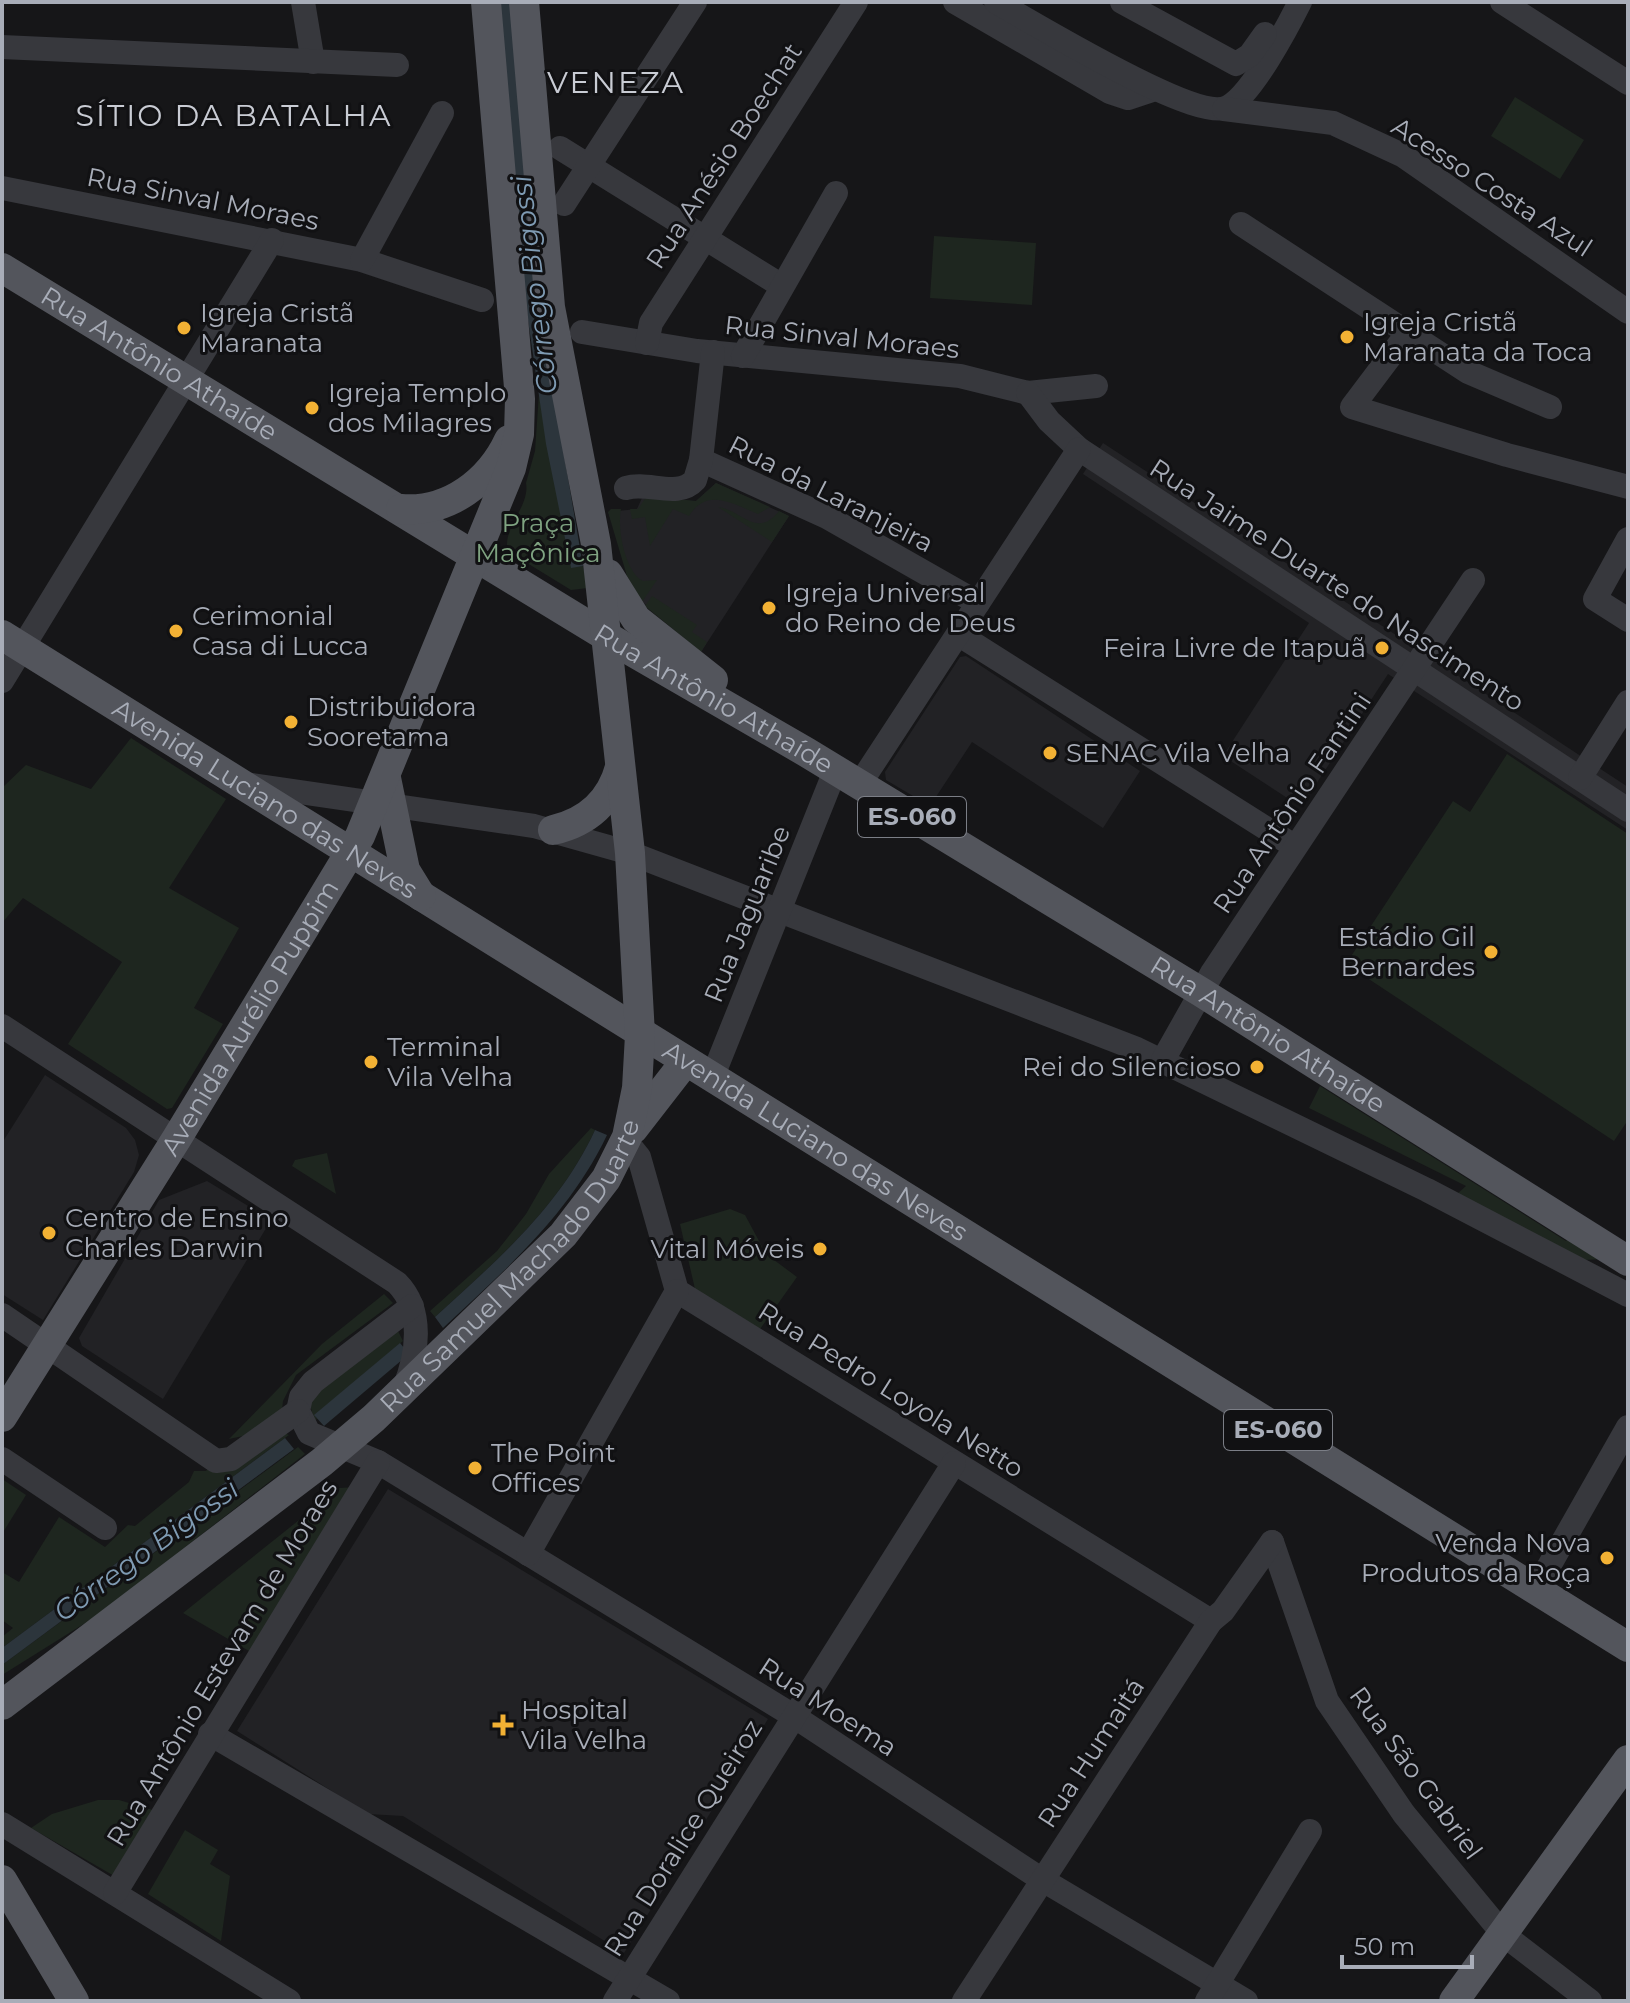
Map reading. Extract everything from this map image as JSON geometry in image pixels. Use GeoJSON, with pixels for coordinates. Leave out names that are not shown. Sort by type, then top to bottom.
{"type":"FeatureCollection","features":[{"type":"Feature","properties":{"kind":"main road"},"geometry":{"type":"LineString","coordinates":[[401,509],[438,506],[475,485],[505,447],[520,399],[486,2]]}},
{"type":"Feature","properties":{"kind":"main road"},"geometry":{"type":"LineString","coordinates":[[524,2],[550,307],[596,544],[616,592],[636,619],[806,752]]}},
{"type":"Feature","properties":{"kind":"main road","name":"Rua Antônio Athaíde"},"geometry":{"type":"LineString","coordinates":[[2,268],[475,553],[609,638],[806,752],[1201,992],[1628,1261]]}},
{"type":"Feature","properties":{"kind":"main road","name":"Avenida Aurélio Puppim"},"geometry":{"type":"LineString","coordinates":[[2,1417],[49,1346],[385,795],[475,553],[511,468],[519,434],[520,399]]}},
{"type":"Feature","properties":{"kind":"main road","name":"Rua Samuel Machado Duarte"},"geometry":{"type":"LineString","coordinates":[[2,1705],[374,1418],[563,1235],[606,1179],[626,1139],[637,1088],[640,1035],[630,853],[609,638],[596,544]]}},
{"type":"Feature","properties":{"kind":"main road"},"geometry":{"type":"LineString","coordinates":[[560,608],[591,654],[616,705]]}},
{"type":"Feature","properties":{"kind":"main road","name":"Avenida Luciano das Neves"},"geometry":{"type":"LineString","coordinates":[[12,641],[640,1035],[1628,1647]]}},
{"type":"Feature","properties":{"kind":"main road"},"geometry":{"type":"LineString","coordinates":[[553,830],[578,822],[599,807],[613,787],[621,764]]}},
{"type":"Feature","properties":{"kind":"main road"},"geometry":{"type":"LineString","coordinates":[[385,795],[405,870],[422,897]]}},
{"type":"Feature","properties":{"kind":"main road"},"geometry":{"type":"LineString","coordinates":[[626,1139],[685,1062]]}},
{"type":"Feature","properties":{"kind":"main road"},"geometry":{"type":"LineString","coordinates":[[1454,2001],[1628,1760]]}},
{"type":"Feature","properties":{"kind":"main road"},"geometry":{"type":"LineString","coordinates":[[2,1880],[74,2001]]}},
{"type":"Feature","properties":{"kind":"street"},"geometry":{"type":"LineString","coordinates":[[303,2],[313,62]]}},
{"type":"Feature","properties":{"kind":"street"},"geometry":{"type":"LineString","coordinates":[[564,204],[590,169],[695,2]]}},
{"type":"Feature","properties":{"kind":"street","name":"Rua Anésio Boechat"},"geometry":{"type":"LineString","coordinates":[[647,343],[651,323],[856,2]]}},
{"type":"Feature","properties":{"kind":"street"},"geometry":{"type":"LineString","coordinates":[[955,2],[1110,92],[1128,98],[1155,89]]}},
{"type":"Feature","properties":{"kind":"street","name":"Acesso Costa Azul"},"geometry":{"type":"LineString","coordinates":[[996,2],[1155,89],[1208,109],[1333,123],[1402,155],[1628,312]]}},
{"type":"Feature","properties":{"kind":"street"},"geometry":{"type":"LineString","coordinates":[[1122,2],[1236,64],[1250,55],[1288,2]]}},
{"type":"Feature","properties":{"kind":"street"},"geometry":{"type":"LineString","coordinates":[[1224,109],[1236,102],[1253,79],[1300,2]]}},
{"type":"Feature","properties":{"kind":"street"},"geometry":{"type":"LineString","coordinates":[[1502,2],[1628,83]]}},
{"type":"Feature","properties":{"kind":"street"},"geometry":{"type":"LineString","coordinates":[[2,47],[397,65]]}},
{"type":"Feature","properties":{"kind":"street"},"geometry":{"type":"LineString","coordinates":[[362,260],[442,113]]}},
{"type":"Feature","properties":{"kind":"street"},"geometry":{"type":"LineString","coordinates":[[560,148],[782,286]]}},
{"type":"Feature","properties":{"kind":"street","name":"Rua Sinval Moraes"},"geometry":{"type":"LineString","coordinates":[[2,188],[362,260],[482,300]]}},
{"type":"Feature","properties":{"kind":"street"},"geometry":{"type":"LineString","coordinates":[[743,356],[836,193]]}},
{"type":"Feature","properties":{"kind":"street"},"geometry":{"type":"LineString","coordinates":[[1241,224],[1480,379],[1550,407]]}},
{"type":"Feature","properties":{"kind":"street"},"geometry":{"type":"LineString","coordinates":[[2,681],[12,641],[188,380],[272,240]]}},
{"type":"Feature","properties":{"kind":"street","name":"Rua Sinval Moraes"},"geometry":{"type":"LineString","coordinates":[[582,332],[743,356],[902,368],[960,376],[1028,393],[1096,386]]}},
{"type":"Feature","properties":{"kind":"street"},"geometry":{"type":"LineString","coordinates":[[1407,334],[1352,407],[1628,487]]}},
{"type":"Feature","properties":{"kind":"street","name":"Rua da Laranjeira"},"geometry":{"type":"LineString","coordinates":[[626,488],[689,487],[701,460],[713,352]]}},
{"type":"Feature","properties":{"kind":"street","name":"Rua Jaime Duarte do Nascimento"},"geometry":{"type":"LineString","coordinates":[[1028,393],[1049,421],[1079,449],[1628,810]]}},
{"type":"Feature","properties":{"kind":"street","name":"Rua Jaguaribe"},"geometry":{"type":"LineString","coordinates":[[712,1078],[779,910],[847,778],[958,634],[1079,449]]}},
{"type":"Feature","properties":{"kind":"street","name":"Rua da Laranjeira"},"geometry":{"type":"LineString","coordinates":[[701,460],[827,517],[978,603]]}},
{"type":"Feature","properties":{"kind":"street"},"geometry":{"type":"LineString","coordinates":[[1628,539],[1595,599],[1628,620]]}},
{"type":"Feature","properties":{"kind":"street","name":"Rua Antônio Fantini"},"geometry":{"type":"LineString","coordinates":[[1163,1060],[1201,992],[1294,846],[1473,580]]}},
{"type":"Feature","properties":{"kind":"street"},"geometry":{"type":"LineString","coordinates":[[958,634],[1294,846]]}},
{"type":"Feature","properties":{"kind":"street"},"geometry":{"type":"LineString","coordinates":[[1580,778],[1628,702]]}},
{"type":"Feature","properties":{"kind":"street"},"geometry":{"type":"LineString","coordinates":[[237,783],[385,795],[553,830],[630,853],[1163,1060],[1628,1295]]}},
{"type":"Feature","properties":{"kind":"street"},"geometry":{"type":"LineString","coordinates":[[2,1026],[397,1283],[412,1306],[414,1357],[404,1388]]}},
{"type":"Feature","properties":{"kind":"street"},"geometry":{"type":"LineString","coordinates":[[528,1554],[677,1291],[639,1157],[626,1139]]}},
{"type":"Feature","properties":{"kind":"street"},"geometry":{"type":"LineString","coordinates":[[1579,1269],[1606,1274],[1628,1261]]}},
{"type":"Feature","properties":{"kind":"street","name":"Rua Pedro Loyola Netto"},"geometry":{"type":"LineString","coordinates":[[677,1291],[1211,1621]]}},
{"type":"Feature","properties":{"kind":"street"},"geometry":{"type":"LineString","coordinates":[[2,1315],[216,1461],[231,1459],[298,1411],[301,1397],[313,1382],[412,1306]]}},
{"type":"Feature","properties":{"kind":"street","name":"Rua Moema"},"geometry":{"type":"LineString","coordinates":[[298,1411],[309,1433],[378,1462],[792,1715],[1213,1992],[1246,2001]]}},
{"type":"Feature","properties":{"kind":"street"},"geometry":{"type":"LineString","coordinates":[[374,1418],[368,1441],[378,1462]]}},
{"type":"Feature","properties":{"kind":"street"},"geometry":{"type":"LineString","coordinates":[[1536,1589],[1628,1427]]}},
{"type":"Feature","properties":{"kind":"street"},"geometry":{"type":"LineString","coordinates":[[2,1459],[105,1528]]}},
{"type":"Feature","properties":{"kind":"street","name":"Rua Antônio Estevam de Moraes"},"geometry":{"type":"LineString","coordinates":[[115,1893],[378,1462]]}},
{"type":"Feature","properties":{"kind":"street","name":"Rua Doralice Queiroz"},"geometry":{"type":"LineString","coordinates":[[615,2001],[792,1715],[954,1463]]}},
{"type":"Feature","properties":{"kind":"street","name":"Rua Humaitá"},"geometry":{"type":"LineString","coordinates":[[964,2001],[1211,1621],[1223,1611],[1272,1542]]}},
{"type":"Feature","properties":{"kind":"street","name":"Rua São Gabriel"},"geometry":{"type":"LineString","coordinates":[[1272,1542],[1327,1701],[1404,1814],[1504,1935],[1590,2001]]}},
{"type":"Feature","properties":{"kind":"street"},"geometry":{"type":"LineString","coordinates":[[210,1734],[668,2001]]}},
{"type":"Feature","properties":{"kind":"street"},"geometry":{"type":"LineString","coordinates":[[7,1829],[289,2001]]}},
{"type":"Feature","properties":{"kind":"street"},"geometry":{"type":"LineString","coordinates":[[1213,1992],[1310,1831]]}},
{"type":"Feature","properties":{"kind":"shaded area","name":"Feira Livre de Itapuã"},"geometry":{"type":"Polygon","coordinates":[[[1103,443],[1628,787],[1628,830],[1388,674],[1301,807],[1223,756],[1309,623],[1083,474],[1103,443]]]}},
{"type":"Feature","properties":{"kind":"shaded area"},"geometry":{"type":"Polygon","coordinates":[[[716,483],[789,516],[701,652],[639,599],[608,512],[637,509],[642,498],[696,501],[716,483]]]}},
{"type":"Feature","properties":{"kind":"shaded area","name":"SENAC Vila Velha"},"geometry":{"type":"Polygon","coordinates":[[[966,656],[1140,771],[1103,828],[972,742],[930,806],[886,780],[885,772],[960,657],[966,656]]]}},
{"type":"Feature","properties":{"kind":"shaded area","name":"Centro de Ensino Charles Darwin"},"geometry":{"type":"Polygon","coordinates":[[[45,1075],[126,1128],[135,1140],[139,1155],[134,1172],[43,1320],[2,1294],[2,1143],[45,1075]]]}},
{"type":"Feature","properties":{"kind":"shaded area"},"geometry":{"type":"Polygon","coordinates":[[[207,1181],[271,1220],[163,1399],[82,1346],[79,1338],[159,1200],[207,1181]]]}},
{"type":"Feature","properties":{"kind":"shaded area","name":"Hospital Vila Velha"},"geometry":{"type":"Polygon","coordinates":[[[388,1489],[768,1719],[624,1953],[403,1816],[368,1814],[237,1731],[388,1489]]]}},
{"type":"Feature","properties":{"kind":"green space"},"geometry":{"type":"Polygon","coordinates":[[[1515,97],[1584,140],[1560,179],[1491,136],[1515,97]]]}},
{"type":"Feature","properties":{"kind":"green space"},"geometry":{"type":"Polygon","coordinates":[[[934,236],[1036,243],[1032,305],[930,298],[934,236]]]}},
{"type":"Feature","properties":{"kind":"green space","name":"Praça Maçônica"},"geometry":{"type":"Polygon","coordinates":[[[539,393],[571,567],[583,566],[588,588],[571,590],[514,555],[507,546],[510,530],[525,499],[535,451],[539,393]]]}},
{"type":"Feature","properties":{"kind":"green space"},"geometry":{"type":"Polygon","coordinates":[[[716,483],[770,507],[758,514],[721,500],[712,500],[696,507],[689,516],[673,509],[650,546],[645,517],[632,519],[630,509],[638,509],[647,496],[696,501],[716,483]]]}},
{"type":"Feature","properties":{"kind":"green space"},"geometry":{"type":"Polygon","coordinates":[[[718,507],[756,523],[771,519],[779,511],[789,516],[772,542],[718,507]]]}},
{"type":"Feature","properties":{"kind":"green space"},"geometry":{"type":"Polygon","coordinates":[[[621,509],[621,538],[631,569],[643,581],[657,580],[642,602],[627,576],[608,512],[621,509]]]}},
{"type":"Feature","properties":{"kind":"green space"},"geometry":{"type":"Polygon","coordinates":[[[652,596],[697,625],[692,632],[707,642],[701,652],[645,606],[652,596]]]}},
{"type":"Feature","properties":{"kind":"green space"},"geometry":{"type":"Polygon","coordinates":[[[131,738],[226,799],[169,888],[239,928],[194,1008],[223,1024],[172,1108],[167,1109],[68,1044],[122,962],[23,898],[2,923],[2,788],[26,765],[91,789],[131,738]]]}},
{"type":"Feature","properties":{"kind":"green space","name":"Estádio Gil Bernardes"},"geometry":{"type":"Polygon","coordinates":[[[1507,754],[1628,834],[1628,1120],[1614,1141],[1346,964],[1453,801],[1470,812],[1507,754]]]}},
{"type":"Feature","properties":{"kind":"green space"},"geometry":{"type":"Polygon","coordinates":[[[1320,1086],[1566,1241],[1569,1237],[1604,1259],[1584,1260],[1457,1194],[1466,1186],[1309,1108],[1320,1086]]]}},
{"type":"Feature","properties":{"kind":"green space"},"geometry":{"type":"Polygon","coordinates":[[[591,1128],[595,1130],[580,1158],[545,1208],[503,1253],[435,1317],[430,1311],[497,1251],[526,1214],[549,1174],[591,1128]]]}},
{"type":"Feature","properties":{"kind":"green space"},"geometry":{"type":"Polygon","coordinates":[[[327,1153],[336,1194],[292,1166],[295,1160],[327,1153]]]}},
{"type":"Feature","properties":{"kind":"green space"},"geometry":{"type":"Polygon","coordinates":[[[730,1209],[745,1215],[766,1254],[797,1277],[760,1329],[695,1289],[680,1224],[730,1209]]]}},
{"type":"Feature","properties":{"kind":"green space"},"geometry":{"type":"Polygon","coordinates":[[[384,1294],[393,1303],[296,1375],[283,1401],[280,1428],[229,1439],[322,1344],[384,1294]]]}},
{"type":"Feature","properties":{"kind":"green space"},"geometry":{"type":"Polygon","coordinates":[[[398,1331],[403,1341],[315,1415],[317,1419],[314,1421],[310,1404],[316,1394],[398,1331]]]}},
{"type":"Feature","properties":{"kind":"green space"},"geometry":{"type":"Polygon","coordinates":[[[282,1432],[289,1435],[2,1648],[2,1637],[13,1628],[2,1620],[2,1572],[19,1582],[59,1517],[105,1547],[128,1525],[135,1526],[189,1482],[194,1471],[206,1471],[224,1448],[282,1432]]]}},
{"type":"Feature","properties":{"kind":"green space"},"geometry":{"type":"Polygon","coordinates":[[[298,1447],[305,1454],[98,1615],[2,1675],[2,1665],[298,1447]]]}},
{"type":"Feature","properties":{"kind":"green space"},"geometry":{"type":"Polygon","coordinates":[[[2,1479],[26,1495],[2,1534],[2,1479]]]}},
{"type":"Feature","properties":{"kind":"green space"},"geometry":{"type":"Polygon","coordinates":[[[357,1487],[256,1655],[183,1613],[339,1488],[357,1487]]]}},
{"type":"Feature","properties":{"kind":"green space"},"geometry":{"type":"Polygon","coordinates":[[[98,1800],[119,1800],[156,1811],[116,1877],[31,1828],[52,1814],[98,1800]]]}},
{"type":"Feature","properties":{"kind":"green space"},"geometry":{"type":"Polygon","coordinates":[[[185,1830],[218,1850],[210,1864],[230,1876],[221,1941],[148,1894],[185,1830]]]}},
{"type":"Feature","properties":{"kind":"water","name":"Córrego Bigossi"},"geometry":{"type":"Polygon","coordinates":[[[498,2],[511,2],[540,314],[583,566],[571,568],[546,444],[526,306],[498,2]]]}},
{"type":"Feature","properties":{"kind":"water"},"geometry":{"type":"Polygon","coordinates":[[[595,1130],[607,1135],[592,1164],[555,1216],[513,1262],[443,1328],[435,1317],[503,1253],[545,1208],[564,1184],[595,1130]]]}},
{"type":"Feature","properties":{"kind":"water"},"geometry":{"type":"Polygon","coordinates":[[[400,1343],[409,1354],[324,1426],[314,1415],[400,1343]]]}},
{"type":"Feature","properties":{"kind":"water","name":"Córrego Bigossi"},"geometry":{"type":"Polygon","coordinates":[[[285,1438],[294,1449],[2,1665],[2,1648],[285,1438]]]}},
{"type":"Feature","properties":{"kind":"place","name":"Igreja Cristã Maranata"},"geometry":{"type":"Point","coordinates":[184,328]}},
{"type":"Feature","properties":{"kind":"place","name":"Igreja Cristã Maranata da Toca"},"geometry":{"type":"Point","coordinates":[1347,337]}},
{"type":"Feature","properties":{"kind":"place","name":"Igreja Templo dos Milagres"},"geometry":{"type":"Point","coordinates":[312,408]}},
{"type":"Feature","properties":{"kind":"place","name":"Igreja Universal do Reino de Deus"},"geometry":{"type":"Point","coordinates":[769,608]}},
{"type":"Feature","properties":{"kind":"place","name":"Cerimonial Casa di Lucca"},"geometry":{"type":"Point","coordinates":[176,631]}},
{"type":"Feature","properties":{"kind":"place","name":"Feira Livre de Itapuã"},"geometry":{"type":"Point","coordinates":[1382,648]}},
{"type":"Feature","properties":{"kind":"place","name":"Distribuidora Sooretama"},"geometry":{"type":"Point","coordinates":[291,722]}},
{"type":"Feature","properties":{"kind":"place","name":"SENAC Vila Velha"},"geometry":{"type":"Point","coordinates":[1050,753]}},
{"type":"Feature","properties":{"kind":"place","name":"Estádio Gil Bernardes"},"geometry":{"type":"Point","coordinates":[1491,952]}},
{"type":"Feature","properties":{"kind":"place","name":"Terminal Vila Velha"},"geometry":{"type":"Point","coordinates":[371,1062]}},
{"type":"Feature","properties":{"kind":"place","name":"Rei do Silencioso"},"geometry":{"type":"Point","coordinates":[1257,1067]}},
{"type":"Feature","properties":{"kind":"place","name":"Centro de Ensino Charles Darwin"},"geometry":{"type":"Point","coordinates":[49,1233]}},
{"type":"Feature","properties":{"kind":"place","name":"Vital Móveis"},"geometry":{"type":"Point","coordinates":[820,1249]}},
{"type":"Feature","properties":{"kind":"place","name":"The Point Offices"},"geometry":{"type":"Point","coordinates":[475,1468]}},
{"type":"Feature","properties":{"kind":"place","name":"Venda Nova Produtos da Roça"},"geometry":{"type":"Point","coordinates":[1607,1558]}},
{"type":"Feature","properties":{"kind":"place","name":"Hospital Vila Velha"},"geometry":{"type":"Point","coordinates":[503,1725]}},
{"type":"Feature","properties":{"kind":"district","name":"VENEZA"},"geometry":{"type":"Point","coordinates":[616,83]}},
{"type":"Feature","properties":{"kind":"district","name":"SÍTIO DA BATALHA"},"geometry":{"type":"Point","coordinates":[234,116]}}]}
